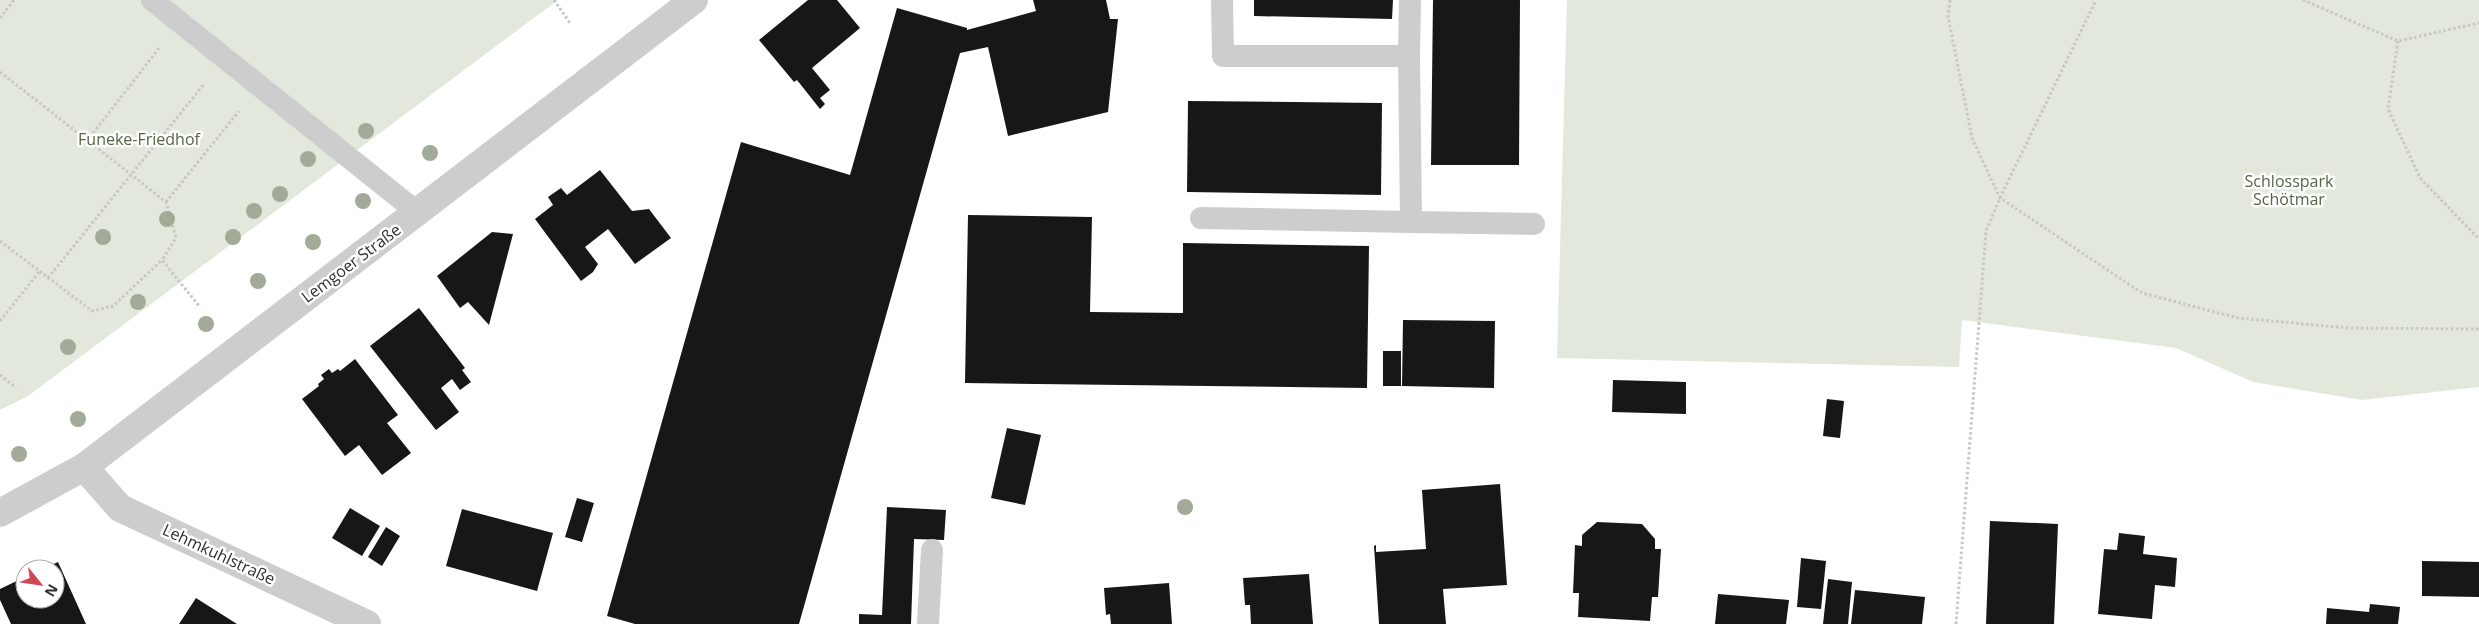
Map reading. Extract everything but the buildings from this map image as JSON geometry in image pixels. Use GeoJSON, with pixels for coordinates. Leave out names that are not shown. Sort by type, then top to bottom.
{"type":"FeatureCollection","features":[{"type":"Feature","properties":{"kind":"street","name":"Lemgoer Straße"},"geometry":{"type":"LineString","coordinates":[[0,513],[84,467],[694,0]]}},
{"type":"Feature","properties":{"kind":"street","name":"Lehmkuhlstraße"},"geometry":{"type":"LineString","coordinates":[[84,467],[120,508],[367,624]]}},
{"type":"Feature","properties":{"kind":"lane"},"geometry":{"type":"LineString","coordinates":[[152,0],[417,212]]}},
{"type":"Feature","properties":{"kind":"lane"},"geometry":{"type":"LineString","coordinates":[[1222,0],[1223,56],[1409,56]]}},
{"type":"Feature","properties":{"kind":"lane"},"geometry":{"type":"LineString","coordinates":[[1410,0],[1411,222]]}},
{"type":"Feature","properties":{"kind":"lane"},"geometry":{"type":"LineString","coordinates":[[1201,218],[1534,224]]}},
{"type":"Feature","properties":{"kind":"lane"},"geometry":{"type":"LineString","coordinates":[[928,624],[932,550]]}},
{"type":"Feature","properties":{"kind":"path"},"geometry":{"type":"LineString","coordinates":[[0,18],[14,0]]}},
{"type":"Feature","properties":{"kind":"path"},"geometry":{"type":"LineString","coordinates":[[554,0],[570,23]]}},
{"type":"Feature","properties":{"kind":"path"},"geometry":{"type":"LineString","coordinates":[[1950,0],[1948,16],[1972,138],[2000,198],[2142,293],[2238,318],[2349,328],[2479,329]]}},
{"type":"Feature","properties":{"kind":"path"},"geometry":{"type":"LineString","coordinates":[[1956,624],[1986,231],[2000,198],[2096,0]]}},
{"type":"Feature","properties":{"kind":"path"},"geometry":{"type":"LineString","coordinates":[[2303,0],[2398,40],[2479,23]]}},
{"type":"Feature","properties":{"kind":"path"},"geometry":{"type":"LineString","coordinates":[[87,141],[179,22]]}},
{"type":"Feature","properties":{"kind":"path"},"geometry":{"type":"LineString","coordinates":[[2398,40],[2388,109],[2420,178],[2479,239]]}},
{"type":"Feature","properties":{"kind":"path"},"geometry":{"type":"LineString","coordinates":[[48,278],[224,58]]}},
{"type":"Feature","properties":{"kind":"path"},"geometry":{"type":"LineString","coordinates":[[0,72],[130,176],[166,202],[176,238],[162,260],[113,306],[92,311],[0,241]]}},
{"type":"Feature","properties":{"kind":"path"},"geometry":{"type":"LineString","coordinates":[[166,202],[259,86]]}},
{"type":"Feature","properties":{"kind":"path"},"geometry":{"type":"LineString","coordinates":[[162,260],[200,307]]}},
{"type":"Feature","properties":{"kind":"path"},"geometry":{"type":"LineString","coordinates":[[0,321],[39,272]]}},
{"type":"Feature","properties":{"kind":"path"},"geometry":{"type":"LineString","coordinates":[[0,375],[16,388]]}},
{"type":"Feature","properties":{"kind":"green space","name":"Funeke-Friedhof"},"geometry":{"type":"Polygon","coordinates":[[[0,0],[558,0],[28,396],[0,410],[0,0]]]}},
{"type":"Feature","properties":{"kind":"green space","name":"Schlosspark Schötmar"},"geometry":{"type":"Polygon","coordinates":[[[1567,0],[2479,0],[2479,387],[2362,400],[2253,382],[2176,348],[1962,320],[1959,367],[1557,358],[1567,0]]]}}]}
